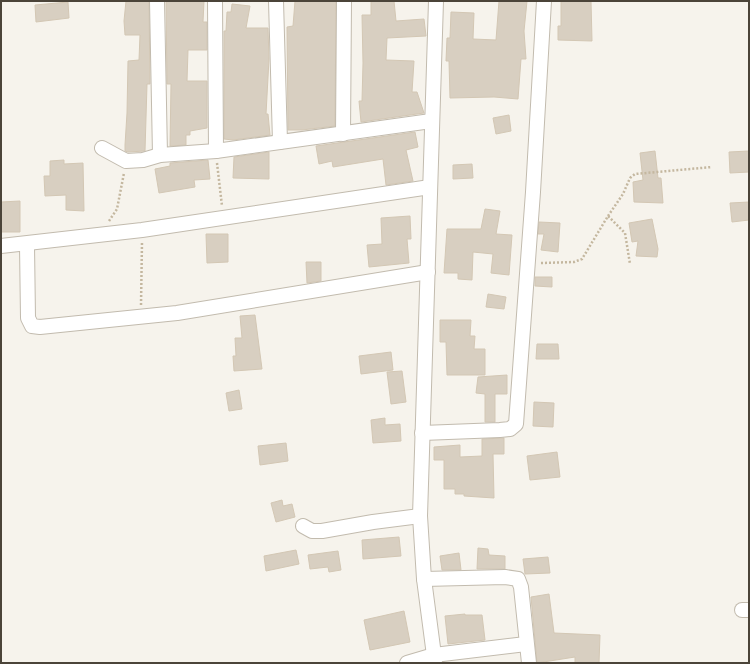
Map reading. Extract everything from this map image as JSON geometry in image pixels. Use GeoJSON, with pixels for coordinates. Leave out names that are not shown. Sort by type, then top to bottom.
{"type":"FeatureCollection","features":[{"type":"Feature","properties":{"kind":"street"},"geometry":{"type":"LineString","coordinates":[[157,1],[160,155]]}},
{"type":"Feature","properties":{"kind":"street"},"geometry":{"type":"LineString","coordinates":[[215,1],[216,151]]}},
{"type":"Feature","properties":{"kind":"street"},"geometry":{"type":"LineString","coordinates":[[276,1],[280,142]]}},
{"type":"Feature","properties":{"kind":"street"},"geometry":{"type":"LineString","coordinates":[[343,134],[344,1]]}},
{"type":"Feature","properties":{"kind":"street"},"geometry":{"type":"LineString","coordinates":[[435,659],[424,579],[420,516],[428,272],[431,121],[436,1]]}},
{"type":"Feature","properties":{"kind":"street"},"geometry":{"type":"LineString","coordinates":[[422,433],[500,430],[510,429],[516,424],[528,263],[544,1]]}},
{"type":"Feature","properties":{"kind":"street"},"geometry":{"type":"LineString","coordinates":[[102,148],[126,161],[143,160],[160,155],[216,151],[431,121]]}},
{"type":"Feature","properties":{"kind":"street"},"geometry":{"type":"LineString","coordinates":[[1,246],[101,236],[430,187]]}},
{"type":"Feature","properties":{"kind":"street"},"geometry":{"type":"LineString","coordinates":[[27,244],[28,318],[32,326],[177,314],[428,272]]}},
{"type":"Feature","properties":{"kind":"street"},"geometry":{"type":"LineString","coordinates":[[303,526],[312,531],[322,531],[420,516]]}},
{"type":"Feature","properties":{"kind":"street"},"geometry":{"type":"LineString","coordinates":[[424,579],[505,577],[518,579],[522,592],[529,663]]}},
{"type":"Feature","properties":{"kind":"street"},"geometry":{"type":"LineString","coordinates":[[407,663],[526,644]]}},
{"type":"Feature","properties":{"kind":"path"},"geometry":{"type":"LineString","coordinates":[[216,151],[223,218]]}},
{"type":"Feature","properties":{"kind":"path"},"geometry":{"type":"LineString","coordinates":[[101,236],[101,228],[117,209],[126,161]]}},
{"type":"Feature","properties":{"kind":"path"},"geometry":{"type":"LineString","coordinates":[[528,263],[574,262],[582,259],[623,194],[630,178],[635,174],[712,166]]}},
{"type":"Feature","properties":{"kind":"path"},"geometry":{"type":"LineString","coordinates":[[608,216],[625,233],[630,264]]}},
{"type":"Feature","properties":{"kind":"path"},"geometry":{"type":"LineString","coordinates":[[141,318],[142,230]]}},
{"type":"Feature","properties":{"kind":"building"},"geometry":{"type":"Polygon","coordinates":[[[126,1],[149,1],[150,84],[147,84],[145,151],[125,151],[128,61],[139,60],[140,35],[125,35],[124,21],[126,1]]]}},
{"type":"Feature","properties":{"kind":"building"},"geometry":{"type":"Polygon","coordinates":[[[166,1],[204,1],[203,22],[207,22],[207,50],[188,50],[187,81],[207,81],[207,128],[190,131],[190,135],[186,135],[186,145],[170,146],[171,84],[167,84],[166,1]]]}},
{"type":"Feature","properties":{"kind":"building"},"geometry":{"type":"Polygon","coordinates":[[[295,1],[336,1],[335,126],[288,130],[287,27],[293,26],[295,1]]]}},
{"type":"Feature","properties":{"kind":"building"},"geometry":{"type":"Polygon","coordinates":[[[371,1],[394,1],[396,21],[424,19],[426,36],[387,38],[386,60],[414,61],[412,92],[417,92],[424,113],[361,122],[359,101],[362,101],[362,15],[371,15],[371,1]]]}},
{"type":"Feature","properties":{"kind":"building"},"geometry":{"type":"Polygon","coordinates":[[[499,1],[527,1],[524,31],[526,59],[521,59],[518,99],[494,97],[450,98],[449,61],[446,61],[447,38],[450,38],[451,12],[474,13],[473,39],[496,40],[499,1]]]}},
{"type":"Feature","properties":{"kind":"building"},"geometry":{"type":"Polygon","coordinates":[[[561,1],[591,1],[592,41],[558,40],[558,26],[561,26],[561,1]]]}},
{"type":"Feature","properties":{"kind":"building"},"geometry":{"type":"Polygon","coordinates":[[[68,2],[69,18],[36,22],[35,5],[68,2]]]}},
{"type":"Feature","properties":{"kind":"building"},"geometry":{"type":"Polygon","coordinates":[[[232,4],[250,6],[246,28],[268,28],[269,59],[266,114],[268,114],[270,135],[233,140],[224,139],[224,31],[226,31],[227,12],[231,12],[232,4]]]}},
{"type":"Feature","properties":{"kind":"building"},"geometry":{"type":"Polygon","coordinates":[[[509,115],[511,131],[496,134],[493,118],[509,115]]]}},
{"type":"Feature","properties":{"kind":"building"},"geometry":{"type":"Polygon","coordinates":[[[415,132],[418,147],[406,150],[413,181],[386,185],[383,159],[333,167],[332,161],[319,164],[316,146],[415,132]]]}},
{"type":"Feature","properties":{"kind":"building"},"geometry":{"type":"Polygon","coordinates":[[[655,151],[658,178],[661,178],[663,203],[634,202],[633,182],[643,180],[640,153],[655,151]]]}},
{"type":"Feature","properties":{"kind":"building"},"geometry":{"type":"Polygon","coordinates":[[[749,151],[749,172],[730,173],[729,152],[749,151]]]}},
{"type":"Feature","properties":{"kind":"building"},"geometry":{"type":"Polygon","coordinates":[[[269,152],[269,179],[233,178],[234,157],[269,152]]]}},
{"type":"Feature","properties":{"kind":"building"},"geometry":{"type":"Polygon","coordinates":[[[64,160],[64,164],[83,163],[84,211],[66,210],[66,195],[45,196],[44,176],[50,176],[50,161],[64,160]]]}},
{"type":"Feature","properties":{"kind":"building"},"geometry":{"type":"Polygon","coordinates":[[[208,160],[210,179],[194,180],[195,187],[159,193],[155,169],[170,166],[170,163],[208,160]]]}},
{"type":"Feature","properties":{"kind":"building"},"geometry":{"type":"Polygon","coordinates":[[[472,164],[473,178],[453,179],[453,165],[472,164]]]}},
{"type":"Feature","properties":{"kind":"building"},"geometry":{"type":"Polygon","coordinates":[[[20,201],[20,232],[1,232],[1,202],[20,201]]]}},
{"type":"Feature","properties":{"kind":"building"},"geometry":{"type":"Polygon","coordinates":[[[749,202],[749,220],[732,222],[730,203],[749,202]]]}},
{"type":"Feature","properties":{"kind":"building"},"geometry":{"type":"Polygon","coordinates":[[[485,209],[500,211],[496,234],[512,235],[509,275],[491,273],[493,254],[473,252],[472,280],[458,279],[458,273],[444,273],[447,229],[481,229],[485,209]]]}},
{"type":"Feature","properties":{"kind":"building"},"geometry":{"type":"Polygon","coordinates":[[[410,216],[411,239],[407,239],[409,263],[369,267],[367,245],[382,244],[381,218],[410,216]]]}},
{"type":"Feature","properties":{"kind":"building"},"geometry":{"type":"Polygon","coordinates":[[[652,219],[658,249],[657,257],[636,256],[638,241],[632,242],[629,223],[652,219]]]}},
{"type":"Feature","properties":{"kind":"building"},"geometry":{"type":"Polygon","coordinates":[[[539,222],[560,223],[558,252],[541,250],[544,234],[538,234],[539,222]]]}},
{"type":"Feature","properties":{"kind":"building"},"geometry":{"type":"Polygon","coordinates":[[[206,234],[228,234],[228,262],[207,263],[206,234]]]}},
{"type":"Feature","properties":{"kind":"building"},"geometry":{"type":"Polygon","coordinates":[[[306,262],[321,262],[321,281],[307,283],[306,262]]]}},
{"type":"Feature","properties":{"kind":"building"},"geometry":{"type":"Polygon","coordinates":[[[535,277],[552,277],[552,287],[535,286],[535,277]]]}},
{"type":"Feature","properties":{"kind":"building"},"geometry":{"type":"Polygon","coordinates":[[[488,294],[506,297],[504,309],[486,307],[488,294]]]}},
{"type":"Feature","properties":{"kind":"building"},"geometry":{"type":"Polygon","coordinates":[[[255,315],[262,369],[234,371],[233,356],[236,356],[235,338],[242,338],[240,316],[255,315]]]}},
{"type":"Feature","properties":{"kind":"building"},"geometry":{"type":"Polygon","coordinates":[[[440,320],[471,320],[470,336],[475,336],[474,349],[485,349],[485,375],[447,375],[446,342],[440,342],[440,320]]]}},
{"type":"Feature","properties":{"kind":"building"},"geometry":{"type":"Polygon","coordinates":[[[537,344],[558,344],[559,359],[536,359],[537,344]]]}},
{"type":"Feature","properties":{"kind":"building"},"geometry":{"type":"Polygon","coordinates":[[[391,352],[393,370],[361,374],[359,356],[391,352]]]}},
{"type":"Feature","properties":{"kind":"building"},"geometry":{"type":"Polygon","coordinates":[[[402,371],[406,402],[391,404],[387,372],[402,371]]]}},
{"type":"Feature","properties":{"kind":"building"},"geometry":{"type":"Polygon","coordinates":[[[507,375],[507,394],[495,394],[495,422],[485,422],[485,394],[476,393],[478,377],[507,375]]]}},
{"type":"Feature","properties":{"kind":"building"},"geometry":{"type":"Polygon","coordinates":[[[239,390],[242,409],[229,411],[226,393],[239,390]]]}},
{"type":"Feature","properties":{"kind":"building"},"geometry":{"type":"Polygon","coordinates":[[[534,402],[554,403],[553,427],[533,426],[534,402]]]}},
{"type":"Feature","properties":{"kind":"building"},"geometry":{"type":"Polygon","coordinates":[[[385,418],[385,425],[400,424],[401,441],[373,443],[371,420],[385,418]]]}},
{"type":"Feature","properties":{"kind":"building"},"geometry":{"type":"Polygon","coordinates":[[[504,438],[504,454],[493,454],[494,498],[464,496],[464,494],[455,494],[455,489],[444,489],[444,460],[434,460],[434,447],[460,445],[460,457],[482,456],[482,439],[504,438]]]}},
{"type":"Feature","properties":{"kind":"building"},"geometry":{"type":"Polygon","coordinates":[[[286,443],[288,461],[260,465],[258,446],[286,443]]]}},
{"type":"Feature","properties":{"kind":"building"},"geometry":{"type":"Polygon","coordinates":[[[557,452],[560,477],[530,480],[527,456],[557,452]]]}},
{"type":"Feature","properties":{"kind":"building"},"geometry":{"type":"Polygon","coordinates":[[[282,500],[283,506],[292,504],[295,517],[276,522],[271,503],[282,500]]]}},
{"type":"Feature","properties":{"kind":"building"},"geometry":{"type":"Polygon","coordinates":[[[399,537],[401,556],[363,559],[362,540],[399,537]]]}},
{"type":"Feature","properties":{"kind":"building"},"geometry":{"type":"Polygon","coordinates":[[[478,548],[488,549],[489,555],[505,556],[505,569],[477,569],[478,548]]]}},
{"type":"Feature","properties":{"kind":"building"},"geometry":{"type":"Polygon","coordinates":[[[296,550],[299,564],[266,571],[264,556],[296,550]]]}},
{"type":"Feature","properties":{"kind":"building"},"geometry":{"type":"Polygon","coordinates":[[[338,551],[341,570],[329,572],[328,567],[310,569],[308,555],[338,551]]]}},
{"type":"Feature","properties":{"kind":"building"},"geometry":{"type":"Polygon","coordinates":[[[459,553],[461,570],[442,570],[440,556],[459,553]]]}},
{"type":"Feature","properties":{"kind":"building"},"geometry":{"type":"Polygon","coordinates":[[[548,557],[550,573],[525,574],[523,559],[548,557]]]}},
{"type":"Feature","properties":{"kind":"building"},"geometry":{"type":"Polygon","coordinates":[[[549,594],[554,633],[600,635],[599,663],[575,663],[575,657],[537,663],[531,597],[549,594]]]}},
{"type":"Feature","properties":{"kind":"building"},"geometry":{"type":"Polygon","coordinates":[[[404,611],[410,642],[370,650],[364,620],[404,611]]]}},
{"type":"Feature","properties":{"kind":"building"},"geometry":{"type":"Polygon","coordinates":[[[465,614],[482,615],[485,640],[448,644],[445,616],[465,614]]]}}]}
